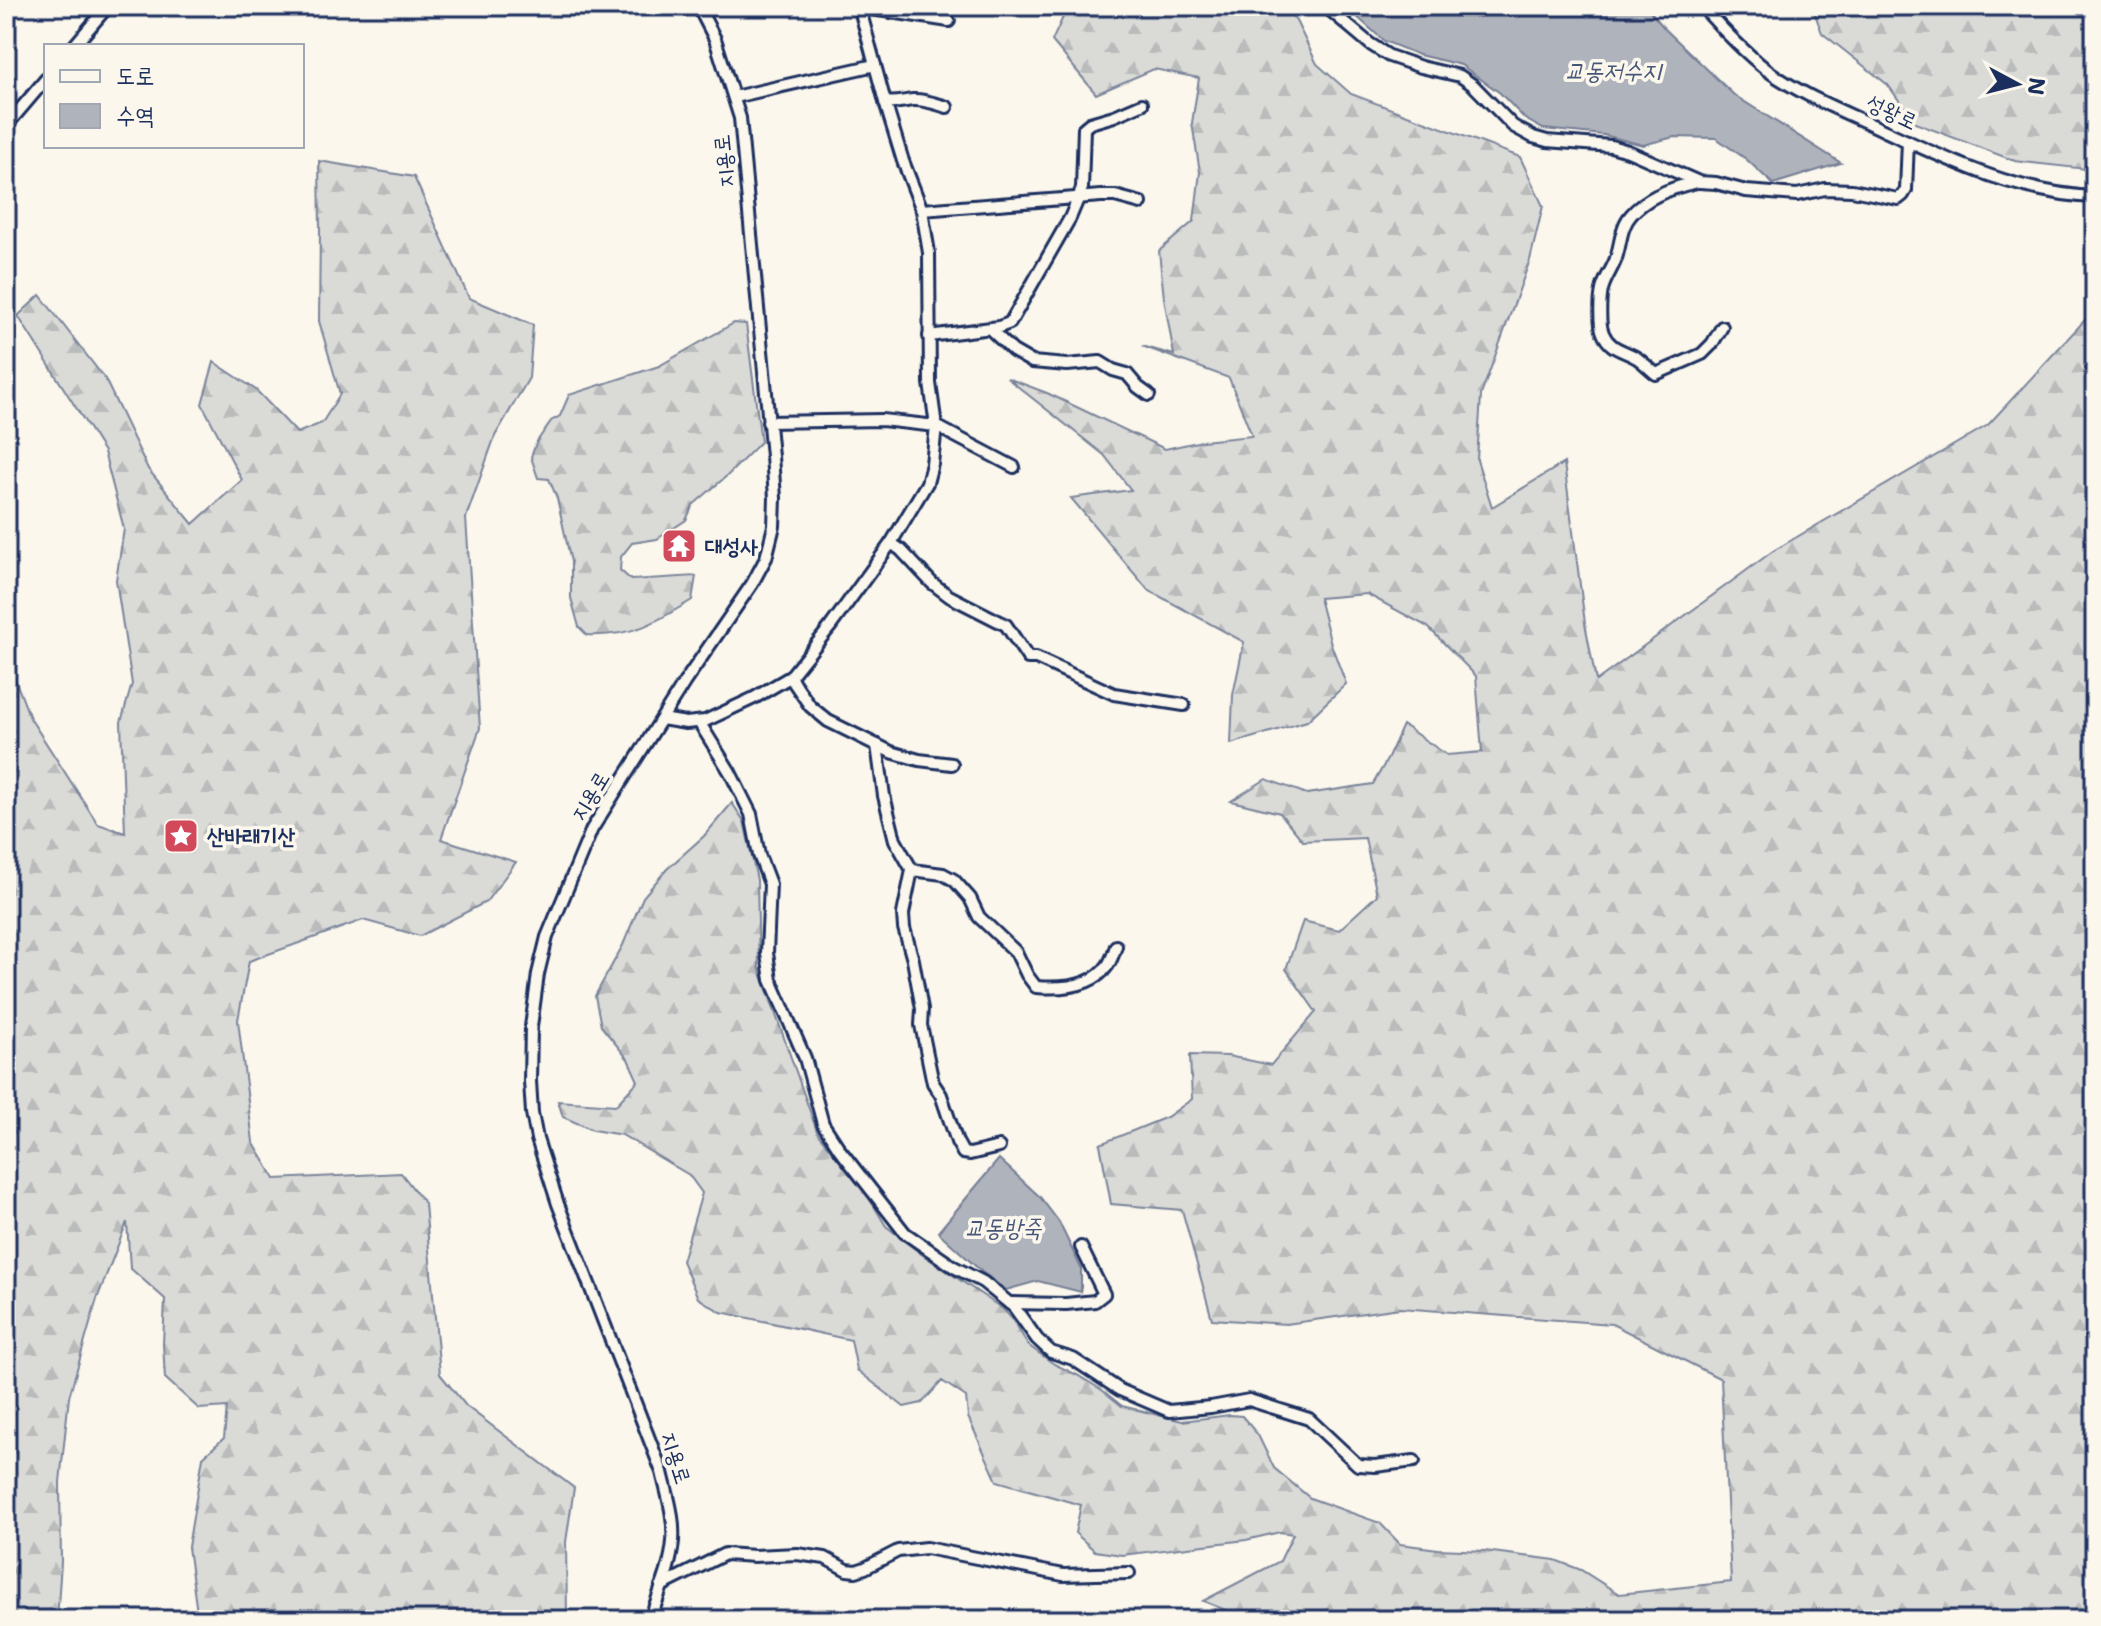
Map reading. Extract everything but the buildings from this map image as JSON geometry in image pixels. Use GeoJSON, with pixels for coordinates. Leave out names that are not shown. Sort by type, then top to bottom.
{"type":"FeatureCollection","features":[{"type":"Feature","properties":{"kind":"street"},"geometry":{"type":"LineString","coordinates":[[76,44],[108,6]]}},
{"type":"Feature","properties":{"kind":"street","name":"지용로"},"geometry":{"type":"LineString","coordinates":[[650,1620],[673,1541],[672,1514],[662,1472],[554,1191],[537,1139],[530,1081],[533,1013],[547,937],[592,829],[684,683],[752,584],[766,558],[774,526],[775,498],[740,118],[715,39],[698,6]]}},
{"type":"Feature","properties":{"kind":"street"},"geometry":{"type":"LineString","coordinates":[[662,719],[686,723],[705,721],[790,677],[891,543],[927,483],[936,426],[930,383],[929,253],[922,210],[903,161],[859,7],[945,20],[936,6]]}},
{"type":"Feature","properties":{"kind":"street"},"geometry":{"type":"LineString","coordinates":[[1325,6],[1389,56],[1460,76],[1513,126],[1533,137],[1611,146],[1699,182]]}},
{"type":"Feature","properties":{"kind":"street","name":"성왕로"},"geometry":{"type":"LineString","coordinates":[[1702,6],[1730,37],[1768,70],[1803,93],[1992,177],[2076,197],[2095,197]]}},
{"type":"Feature","properties":{"kind":"street"},"geometry":{"type":"LineString","coordinates":[[734,97],[875,65]]}},
{"type":"Feature","properties":{"kind":"street"},"geometry":{"type":"LineString","coordinates":[[6,126],[44,81]]}},
{"type":"Feature","properties":{"kind":"street"},"geometry":{"type":"LineString","coordinates":[[885,102],[896,104],[922,100],[947,107]]}},
{"type":"Feature","properties":{"kind":"street"},"geometry":{"type":"LineString","coordinates":[[929,336],[990,329],[1010,323],[1078,199],[1082,188],[1084,128],[1142,104]]}},
{"type":"Feature","properties":{"kind":"street"},"geometry":{"type":"LineString","coordinates":[[1722,327],[1702,354],[1656,374],[1636,358],[1620,352],[1603,336],[1602,290],[1629,216],[1661,193],[1699,182],[1773,194],[1852,190],[1898,199],[1906,190],[1908,141]]}},
{"type":"Feature","properties":{"kind":"street"},"geometry":{"type":"LineString","coordinates":[[922,210],[1115,196],[1141,203]]}},
{"type":"Feature","properties":{"kind":"street"},"geometry":{"type":"LineString","coordinates":[[990,329],[1013,351],[1032,362],[1067,365],[1100,362],[1127,374],[1149,395]]}},
{"type":"Feature","properties":{"kind":"street"},"geometry":{"type":"LineString","coordinates":[[768,422],[882,420],[936,426],[1014,467]]}},
{"type":"Feature","properties":{"kind":"street"},"geometry":{"type":"LineString","coordinates":[[891,543],[949,596],[1006,625],[1028,658],[1036,658],[1114,694],[1184,705]]}},
{"type":"Feature","properties":{"kind":"street"},"geometry":{"type":"LineString","coordinates":[[790,677],[810,706],[828,721],[891,752],[919,760],[952,764]]}},
{"type":"Feature","properties":{"kind":"street"},"geometry":{"type":"LineString","coordinates":[[699,722],[751,814],[759,855],[770,884],[767,953],[771,980],[805,1058],[823,1124],[905,1233],[954,1267],[983,1282],[1009,1303],[1051,1352],[1073,1359],[1120,1390],[1169,1411],[1249,1400],[1309,1419],[1358,1465],[1414,1461]]}},
{"type":"Feature","properties":{"kind":"street"},"geometry":{"type":"LineString","coordinates":[[877,745],[884,796],[895,840],[912,870],[903,914],[904,928],[913,960],[922,1009],[921,1025],[933,1083],[941,1095],[963,1153],[999,1147]]}},
{"type":"Feature","properties":{"kind":"street"},"geometry":{"type":"LineString","coordinates":[[912,870],[943,874],[954,880],[970,898],[979,917],[1016,952],[1036,987],[1073,986],[1097,978],[1110,963],[1116,946]]}},
{"type":"Feature","properties":{"kind":"street"},"geometry":{"type":"LineString","coordinates":[[1009,1303],[1095,1301],[1104,1294],[1081,1247]]}},
{"type":"Feature","properties":{"kind":"street"},"geometry":{"type":"LineString","coordinates":[[661,1586],[725,1554],[797,1554],[825,1558],[847,1570],[856,1571],[898,1551],[926,1548],[1063,1575],[1129,1573]]}},
{"type":"Feature","properties":{"kind":"green space"},"geometry":{"type":"Polygon","coordinates":[[[1068,6],[1285,6],[1317,64],[1351,94],[1520,157],[1543,206],[1530,260],[1481,395],[1477,460],[1492,507],[1564,463],[1585,623],[1596,681],[1773,551],[1988,425],[2095,309],[2095,1620],[1250,1620],[1203,1601],[1280,1561],[1293,1534],[1280,1532],[1246,1540],[1122,1555],[1095,1551],[1075,1533],[1081,1505],[997,1481],[968,1417],[966,1397],[942,1381],[922,1403],[904,1407],[857,1370],[851,1340],[721,1312],[698,1298],[682,1261],[702,1193],[689,1175],[622,1135],[593,1130],[563,1117],[558,1101],[616,1105],[638,1081],[628,1059],[601,1026],[595,996],[623,945],[643,897],[732,803],[744,821],[757,880],[759,967],[818,1134],[868,1196],[886,1226],[1003,1309],[1028,1345],[1054,1364],[1102,1390],[1122,1406],[1182,1421],[1242,1416],[1258,1435],[1274,1468],[1310,1498],[1380,1523],[1400,1544],[1555,1560],[1581,1570],[1619,1594],[1731,1582],[1721,1379],[1612,1324],[1400,1308],[1286,1324],[1212,1319],[1182,1210],[1111,1204],[1100,1144],[1167,1117],[1192,1099],[1190,1055],[1228,1056],[1271,1065],[1316,1012],[1286,969],[1303,921],[1339,930],[1377,895],[1365,838],[1303,841],[1280,813],[1231,801],[1266,779],[1307,794],[1373,784],[1403,725],[1447,755],[1482,752],[1476,676],[1428,627],[1367,594],[1319,598],[1346,684],[1307,721],[1231,744],[1233,695],[1244,642],[1148,590],[1071,498],[1131,490],[1104,455],[1007,378],[1047,393],[1165,449],[1202,441],[1252,436],[1229,378],[1142,346],[1174,355],[1159,251],[1194,221],[1200,172],[1192,123],[1199,78],[1154,69],[1096,94],[1052,41],[1068,6]]]}},
{"type":"Feature","properties":{"kind":"green space"},"geometry":{"type":"Polygon","coordinates":[[[1812,6],[2095,6],[2095,170],[2015,161],[1915,123],[1888,85],[1822,33],[1812,6]]]}},
{"type":"Feature","properties":{"kind":"green space"},"geometry":{"type":"Polygon","coordinates":[[[319,161],[414,177],[469,298],[533,325],[529,378],[495,436],[466,518],[480,728],[441,839],[516,862],[486,902],[420,936],[363,920],[249,961],[238,1020],[253,1142],[275,1179],[401,1173],[425,1204],[440,1374],[466,1406],[574,1488],[566,1542],[567,1616],[565,1620],[198,1620],[188,1547],[203,1457],[224,1438],[227,1407],[199,1409],[165,1378],[165,1299],[130,1268],[127,1222],[97,1299],[69,1397],[60,1482],[61,1562],[57,1620],[6,1620],[6,656],[30,718],[98,824],[125,833],[121,722],[132,684],[116,580],[124,529],[104,452],[18,316],[40,295],[105,379],[148,469],[193,524],[242,480],[202,404],[214,362],[256,390],[297,433],[322,423],[340,394],[319,321],[319,161]]]}},
{"type":"Feature","properties":{"kind":"green space"},"geometry":{"type":"Polygon","coordinates":[[[734,323],[746,324],[761,442],[693,505],[686,520],[657,539],[632,543],[621,557],[620,570],[631,580],[696,576],[692,600],[630,631],[587,635],[579,627],[571,598],[571,562],[557,498],[549,479],[538,478],[531,457],[536,443],[551,421],[560,416],[569,395],[659,366],[734,323]]]}},
{"type":"Feature","properties":{"kind":"water","name":"교동저수지"},"geometry":{"type":"Polygon","coordinates":[[[1345,6],[1646,6],[1665,29],[1734,95],[1841,163],[1773,184],[1746,159],[1716,138],[1674,137],[1643,145],[1604,135],[1543,129],[1525,119],[1500,93],[1461,65],[1419,55],[1384,41],[1345,6]]]}},
{"type":"Feature","properties":{"kind":"water","name":"교동방죽"},"geometry":{"type":"Polygon","coordinates":[[[999,1159],[1040,1197],[1059,1222],[1081,1268],[1081,1292],[1038,1281],[1006,1290],[938,1232],[999,1159]]]}},
{"type":"Feature","properties":{"kind":"place","name":"대성사"},"geometry":{"type":"Point","coordinates":[679,546]}},
{"type":"Feature","properties":{"kind":"place","name":"산바래기산"},"geometry":{"type":"Point","coordinates":[181,836]}}]}
